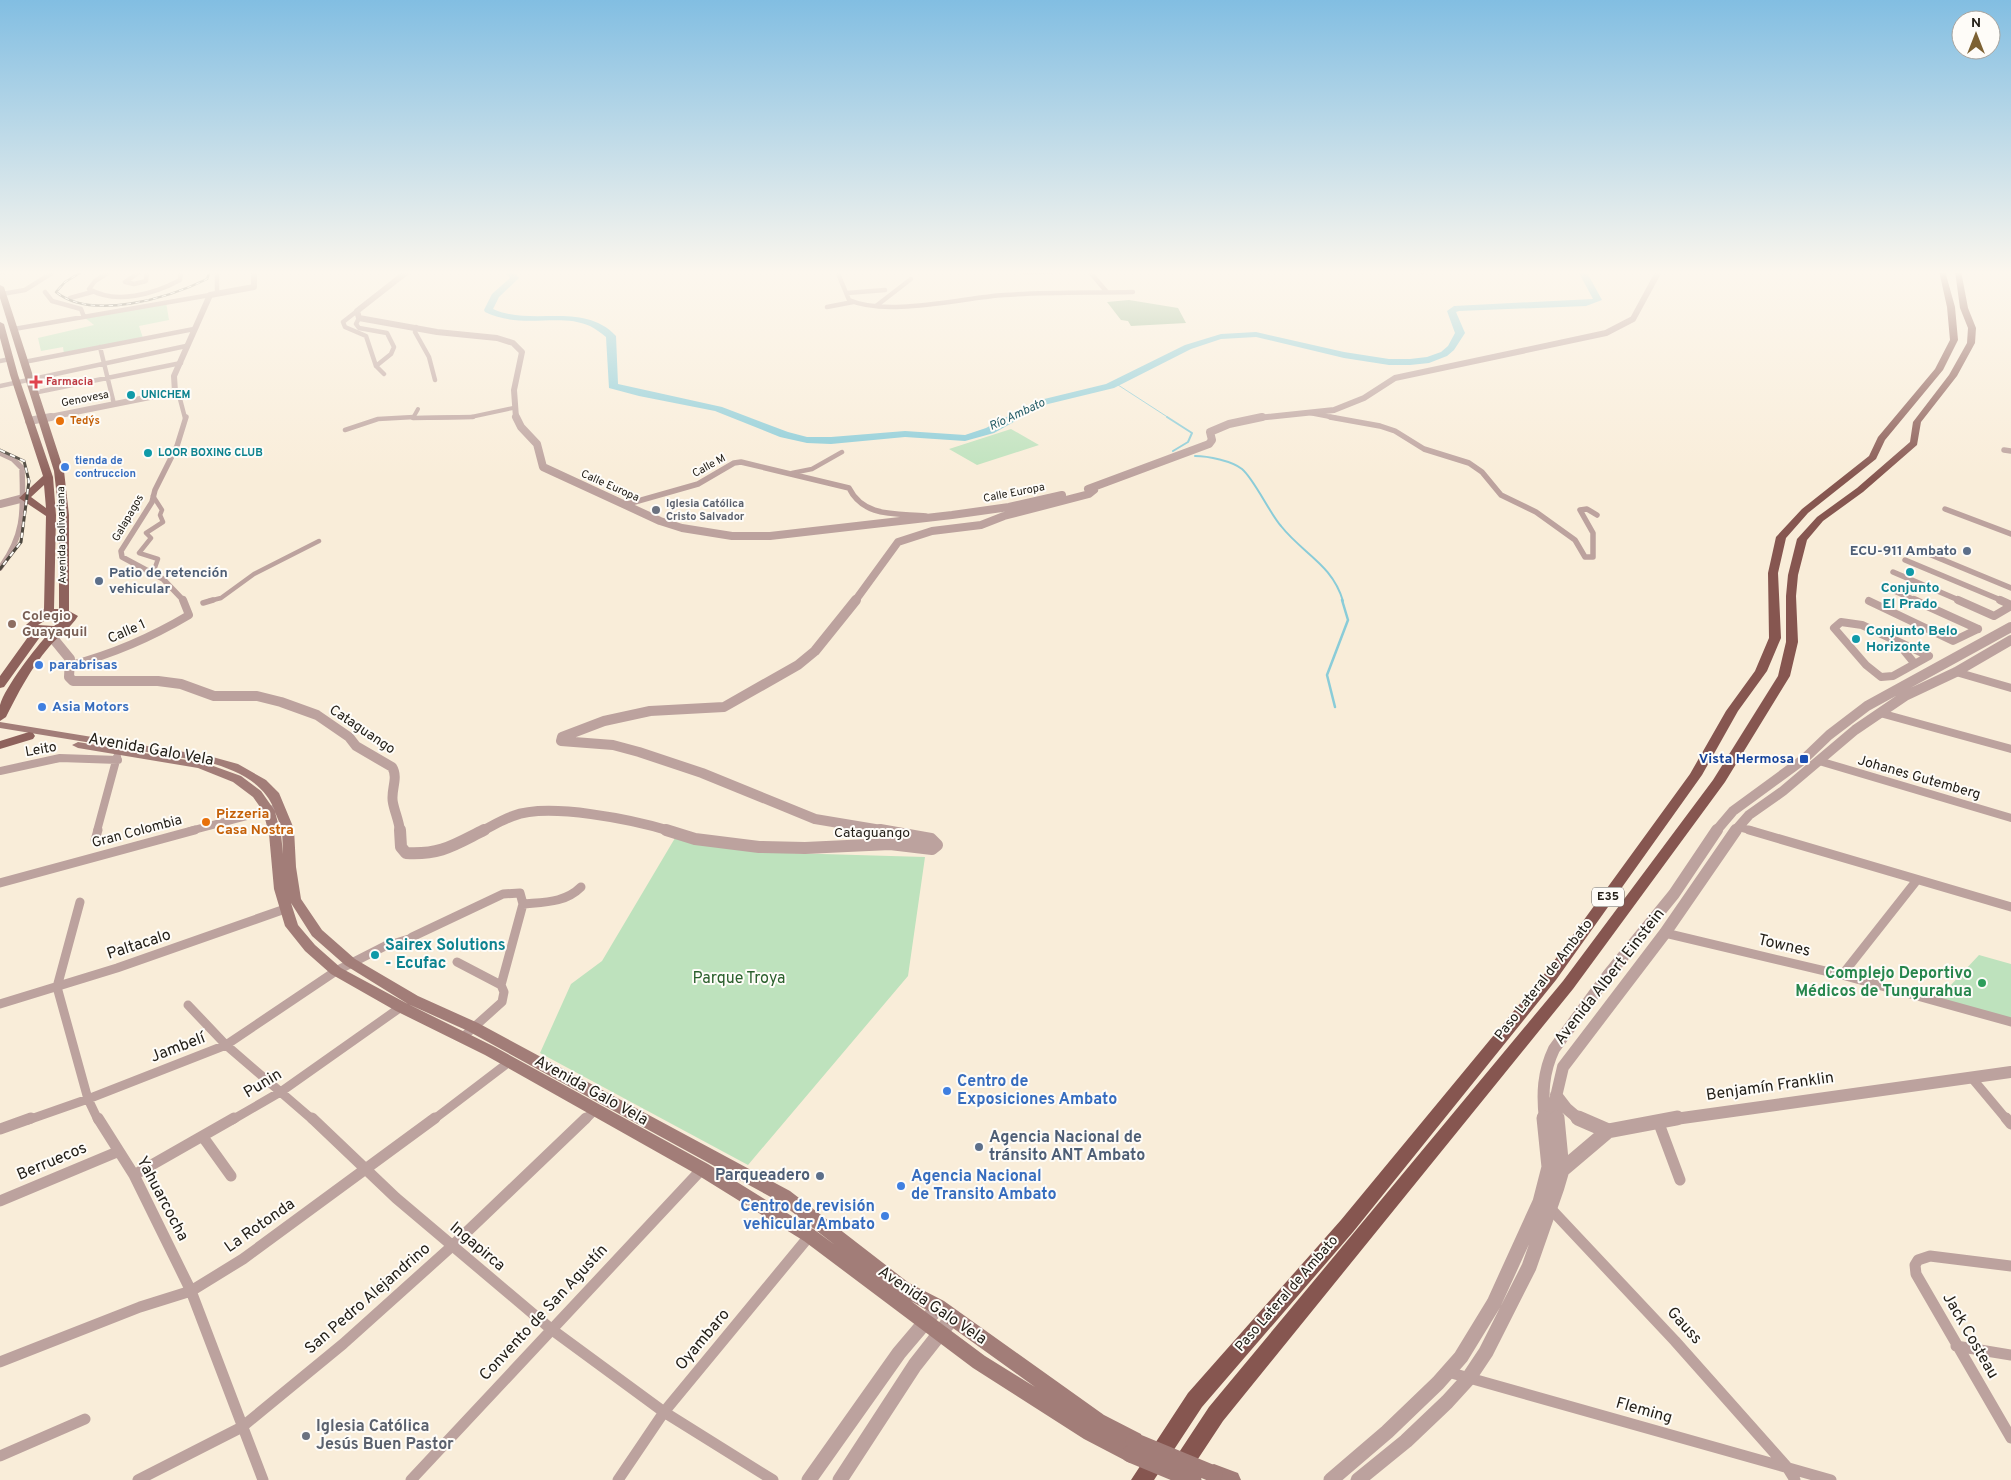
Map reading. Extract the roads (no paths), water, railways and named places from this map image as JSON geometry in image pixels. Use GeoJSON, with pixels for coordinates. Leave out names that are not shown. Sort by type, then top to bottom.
{"type":"FeatureCollection","features":[{"type":"Feature","properties":{"kind":"highway","name":"Paso Lateral de Ambato"},"geometry":{"type":"LineString","coordinates":[[1142,1480],[1195,1400],[1347,1226],[1550,976],[1696,775],[1732,711],[1761,671],[1775,638],[1773,573],[1781,537],[1805,511],[1873,456],[1881,439],[1938,370],[1954,340]]}},
{"type":"Feature","properties":{"kind":"highway","name":"Paso Lateral de Ambato"},"geometry":{"type":"LineString","coordinates":[[1173,1480],[1216,1414],[1568,985],[1718,782],[1784,676],[1792,642],[1791,596],[1793,575],[1802,539],[1820,519],[1860,490],[1914,443],[1917,422],[1953,376],[1971,340]]}},
{"type":"Feature","properties":{"kind":"main road","name":"Avenida Bolivariana"},"geometry":{"type":"LineString","coordinates":[[17,340],[28,379],[59,472],[63,494],[64,612],[72,618],[63,626]]}},
{"type":"Feature","properties":{"kind":"main road","name":"Avenida Bolivariana"},"geometry":{"type":"LineString","coordinates":[[2,341],[10,359],[48,477],[51,515],[48,609],[45,615]]}},
{"type":"Feature","properties":{"kind":"main road"},"geometry":{"type":"LineString","coordinates":[[24,498],[48,477]]}},
{"type":"Feature","properties":{"kind":"main road"},"geometry":{"type":"LineString","coordinates":[[24,498],[31,500],[37,507],[51,515]]}},
{"type":"Feature","properties":{"kind":"main road"},"geometry":{"type":"LineString","coordinates":[[0,684],[34,637],[35,629],[33,628],[33,623],[45,615],[64,612]]}},
{"type":"Feature","properties":{"kind":"main road"},"geometry":{"type":"LineString","coordinates":[[35,629],[44,631],[63,626]]}},
{"type":"Feature","properties":{"kind":"main road"},"geometry":{"type":"LineString","coordinates":[[0,717],[16,687],[52,637],[63,626]]}},
{"type":"Feature","properties":{"kind":"main road","name":"Avenida Galo Vela"},"geometry":{"type":"LineString","coordinates":[[0,725],[209,758],[234,766],[262,782],[275,796],[275,834],[280,890],[285,909],[292,926],[310,948],[336,971],[402,1007],[468,1032],[509,1062],[814,1230],[902,1288],[938,1307],[1132,1447],[1193,1480]]}},
{"type":"Feature","properties":{"kind":"main road","name":"Avenida Galo Vela"},"geometry":{"type":"LineString","coordinates":[[0,732],[29,736],[117,756],[201,765],[219,770],[237,779],[275,809],[288,829],[290,867],[295,899],[317,933],[350,962],[468,1032],[784,1196],[814,1230],[940,1334],[1091,1433],[1223,1477]]}},
{"type":"Feature","properties":{"kind":"main road"},"geometry":{"type":"LineString","coordinates":[[0,745],[29,736]]}},
{"type":"Feature","properties":{"kind":"street"},"geometry":{"type":"LineString","coordinates":[[24,362],[136,340]]}},
{"type":"Feature","properties":{"kind":"street"},"geometry":{"type":"LineString","coordinates":[[175,392],[174,376],[181,363],[189,340]]}},
{"type":"Feature","properties":{"kind":"street"},"geometry":{"type":"LineString","coordinates":[[367,340],[376,366],[384,374]]}},
{"type":"Feature","properties":{"kind":"street"},"geometry":{"type":"LineString","coordinates":[[376,366],[391,354],[394,347],[391,340]]}},
{"type":"Feature","properties":{"kind":"street"},"geometry":{"type":"LineString","coordinates":[[420,340],[429,356],[435,380]]}},
{"type":"Feature","properties":{"kind":"street"},"geometry":{"type":"LineString","coordinates":[[345,430],[378,419],[471,417],[513,408],[512,401],[522,352],[519,346],[503,340]]}},
{"type":"Feature","properties":{"kind":"street"},"geometry":{"type":"LineString","coordinates":[[1092,489],[1196,449],[1212,440],[1210,432],[1228,424],[1270,415],[1325,413],[1350,404],[1395,378],[1573,340]]}},
{"type":"Feature","properties":{"kind":"street"},"geometry":{"type":"LineString","coordinates":[[0,386],[186,346]]}},
{"type":"Feature","properties":{"kind":"street"},"geometry":{"type":"LineString","coordinates":[[100,347],[105,363],[106,378],[114,404]]}},
{"type":"Feature","properties":{"kind":"street"},"geometry":{"type":"LineString","coordinates":[[0,361],[10,359]]}},
{"type":"Feature","properties":{"kind":"street"},"geometry":{"type":"LineString","coordinates":[[33,393],[181,363]]}},
{"type":"Feature","properties":{"kind":"street","name":"Genovesa"},"geometry":{"type":"LineString","coordinates":[[29,421],[175,392]]}},
{"type":"Feature","properties":{"kind":"street","name":"Galapagos"},"geometry":{"type":"LineString","coordinates":[[175,392],[186,415],[177,446],[153,496],[152,502],[121,552],[122,557],[153,573],[179,593],[187,604],[189,615]]}},
{"type":"Feature","properties":{"kind":"street"},"geometry":{"type":"LineString","coordinates":[[413,418],[418,408]]}},
{"type":"Feature","properties":{"kind":"street","name":"Calle Europa"},"geometry":{"type":"LineString","coordinates":[[513,408],[522,428],[535,440],[540,449],[540,462],[543,467],[624,505],[682,528],[732,536],[770,536],[1008,507],[1092,489]]}},
{"type":"Feature","properties":{"kind":"street"},"geometry":{"type":"LineString","coordinates":[[1310,413],[1380,426],[1395,431],[1424,449],[1469,463],[1482,472],[1501,496],[1536,512],[1575,540],[1587,558],[1593,557],[1593,532],[1580,510],[1588,510],[1597,515]]}},
{"type":"Feature","properties":{"kind":"street"},"geometry":{"type":"LineString","coordinates":[[2004,450],[2011,451]]}},
{"type":"Feature","properties":{"kind":"street"},"geometry":{"type":"LineString","coordinates":[[785,474],[802,473],[816,468],[842,452]]}},
{"type":"Feature","properties":{"kind":"street"},"geometry":{"type":"LineString","coordinates":[[0,568],[19,540],[24,498],[22,468],[2,455]]}},
{"type":"Feature","properties":{"kind":"street","name":"Calle M"},"geometry":{"type":"LineString","coordinates":[[624,505],[698,484],[739,462],[785,474],[805,476],[849,488],[855,500],[869,510],[931,517]]}},
{"type":"Feature","properties":{"kind":"street","name":"Cataguango"},"geometry":{"type":"LineString","coordinates":[[52,637],[70,659],[71,666],[68,675],[73,681],[169,682],[214,696],[257,696],[281,702],[317,715],[349,737],[356,746],[392,767],[395,772],[392,802],[399,821],[400,847],[406,853],[428,854],[447,849],[514,815],[543,810],[636,821],[695,839],[759,846],[804,848],[890,844],[932,849],[937,845],[931,839],[815,819],[759,798],[702,773],[639,752],[613,745],[567,743],[561,741],[562,737],[604,721],[650,711],[724,707],[798,665],[816,651],[842,620],[898,542],[932,531],[983,524],[1004,516],[1089,494],[1094,490],[1092,489]]}},
{"type":"Feature","properties":{"kind":"street"},"geometry":{"type":"LineString","coordinates":[[153,496],[162,510],[160,515],[163,522],[146,533],[151,538],[139,553],[158,559],[153,573]]}},
{"type":"Feature","properties":{"kind":"street"},"geometry":{"type":"LineString","coordinates":[[0,504],[24,498]]}},
{"type":"Feature","properties":{"kind":"street"},"geometry":{"type":"LineString","coordinates":[[1945,509],[2011,534]]}},
{"type":"Feature","properties":{"kind":"street"},"geometry":{"type":"LineString","coordinates":[[202,603],[220,598],[254,574],[319,541]]}},
{"type":"Feature","properties":{"kind":"street"},"geometry":{"type":"LineString","coordinates":[[1924,552],[2011,588]]}},
{"type":"Feature","properties":{"kind":"street"},"geometry":{"type":"LineString","coordinates":[[1905,560],[2011,606]]}},
{"type":"Feature","properties":{"kind":"street"},"geometry":{"type":"LineString","coordinates":[[1893,572],[1994,616],[2011,606]]}},
{"type":"Feature","properties":{"kind":"street"},"geometry":{"type":"LineString","coordinates":[[1869,601],[1953,640],[1978,629],[1883,586]]}},
{"type":"Feature","properties":{"kind":"street","name":"Calle 1"},"geometry":{"type":"LineString","coordinates":[[71,666],[96,659],[172,626],[189,615]]}},
{"type":"Feature","properties":{"kind":"street"},"geometry":{"type":"LineString","coordinates":[[1841,622],[1850,622],[1868,627],[1894,639],[1929,656],[1893,676],[1881,677],[1866,665],[1834,628],[1835,625],[1841,622]]}},
{"type":"Feature","properties":{"kind":"street","name":"Avenida Albert Einstein"},"geometry":{"type":"LineString","coordinates":[[1555,1168],[1542,1092],[1548,1062],[1554,1049],[1608,975],[1674,894],[1724,821],[1733,811],[1804,759],[1851,717],[1887,694],[1938,666],[1983,643],[2009,633]]}},
{"type":"Feature","properties":{"kind":"street","name":"Avenida Albert Einstein"},"geometry":{"type":"LineString","coordinates":[[1358,1480],[1406,1441],[1468,1378],[1486,1352],[1529,1267],[1555,1168],[1554,1101],[1563,1066],[1665,933],[1738,827],[1749,815],[1819,762],[1855,730],[1905,696],[1956,672],[2009,633]]}},
{"type":"Feature","properties":{"kind":"street"},"geometry":{"type":"LineString","coordinates":[[1966,635],[1983,643]]}},
{"type":"Feature","properties":{"kind":"street"},"geometry":{"type":"LineString","coordinates":[[1894,639],[1921,661],[1938,666]]}},
{"type":"Feature","properties":{"kind":"street"},"geometry":{"type":"LineString","coordinates":[[1956,672],[2011,688]]}},
{"type":"Feature","properties":{"kind":"street"},"geometry":{"type":"LineString","coordinates":[[1880,713],[2011,749]]}},
{"type":"Feature","properties":{"kind":"street"},"geometry":{"type":"LineString","coordinates":[[96,840],[117,756]]}},
{"type":"Feature","properties":{"kind":"street","name":"Leito"},"geometry":{"type":"LineString","coordinates":[[0,771],[60,758],[117,756]]}},
{"type":"Feature","properties":{"kind":"street","name":"Johanes Gutemberg"},"geometry":{"type":"LineString","coordinates":[[1819,762],[2011,818]]}},
{"type":"Feature","properties":{"kind":"street","name":"Gran Colombia"},"geometry":{"type":"LineString","coordinates":[[0,883],[275,809]]}},
{"type":"Feature","properties":{"kind":"street"},"geometry":{"type":"LineString","coordinates":[[1738,827],[2011,907]]}},
{"type":"Feature","properties":{"kind":"street"},"geometry":{"type":"LineString","coordinates":[[1842,975],[1917,880]]}},
{"type":"Feature","properties":{"kind":"street"},"geometry":{"type":"LineString","coordinates":[[523,904],[563,900],[573,896],[581,887]]}},
{"type":"Feature","properties":{"kind":"street"},"geometry":{"type":"LineString","coordinates":[[389,944],[412,937],[502,894],[520,893],[523,898],[523,904],[501,985],[504,992],[502,1002],[468,1032]]}},
{"type":"Feature","properties":{"kind":"street"},"geometry":{"type":"LineString","coordinates":[[57,987],[80,902]]}},
{"type":"Feature","properties":{"kind":"street","name":"Paltacalo"},"geometry":{"type":"LineString","coordinates":[[0,1004],[175,948],[285,909]]}},
{"type":"Feature","properties":{"kind":"street","name":"Townes"},"geometry":{"type":"LineString","coordinates":[[1665,933],[1842,975],[2011,1022]]}},
{"type":"Feature","properties":{"kind":"street","name":"Jambelí"},"geometry":{"type":"LineString","coordinates":[[0,1129],[88,1099],[226,1045],[350,962],[389,944]]}},
{"type":"Feature","properties":{"kind":"street"},"geometry":{"type":"LineString","coordinates":[[456,962],[501,985]]}},
{"type":"Feature","properties":{"kind":"street","name":"Yahuarcocha"},"geometry":{"type":"LineString","coordinates":[[57,987],[88,1099],[117,1152],[134,1175],[191,1291],[263,1480]]}},
{"type":"Feature","properties":{"kind":"street","name":"Ingapirca"},"geometry":{"type":"LineString","coordinates":[[188,1005],[226,1045],[282,1091],[368,1169],[396,1198],[451,1247],[551,1329],[664,1412],[773,1480]]}},
{"type":"Feature","properties":{"kind":"street","name":"Punin"},"geometry":{"type":"LineString","coordinates":[[134,1175],[282,1091],[402,1007]]}},
{"type":"Feature","properties":{"kind":"street","name":"La Rotonda"},"geometry":{"type":"LineString","coordinates":[[0,1362],[140,1308],[191,1291],[243,1259],[368,1169],[509,1062]]}},
{"type":"Feature","properties":{"kind":"street","name":"Benjamín Franklin"},"geometry":{"type":"LineString","coordinates":[[1555,1168],[1608,1131],[1658,1121],[1971,1076],[2011,1072]]}},
{"type":"Feature","properties":{"kind":"street"},"geometry":{"type":"LineString","coordinates":[[1971,1076],[2011,1124]]}},
{"type":"Feature","properties":{"kind":"street"},"geometry":{"type":"LineString","coordinates":[[1556,1094],[1569,1112],[1578,1120],[1608,1131]]}},
{"type":"Feature","properties":{"kind":"street","name":"San Pedro Alejandrino"},"geometry":{"type":"LineString","coordinates":[[138,1480],[242,1427],[343,1344],[451,1247],[596,1110]]}},
{"type":"Feature","properties":{"kind":"street"},"geometry":{"type":"LineString","coordinates":[[1658,1121],[1680,1180]]}},
{"type":"Feature","properties":{"kind":"street"},"geometry":{"type":"LineString","coordinates":[[203,1136],[231,1176]]}},
{"type":"Feature","properties":{"kind":"street","name":"Berruecos"},"geometry":{"type":"LineString","coordinates":[[0,1201],[117,1152]]}},
{"type":"Feature","properties":{"kind":"street","name":"Convento de San Agustín"},"geometry":{"type":"LineString","coordinates":[[411,1480],[702,1169]]}},
{"type":"Feature","properties":{"kind":"street","name":"Avenida Albert Einstein"},"geometry":{"type":"LineString","coordinates":[[1331,1480],[1387,1432],[1461,1357],[1494,1303],[1545,1205]]}},
{"type":"Feature","properties":{"kind":"street","name":"Gauss"},"geometry":{"type":"LineString","coordinates":[[1545,1205],[1675,1340],[1787,1467],[1795,1480]]}},
{"type":"Feature","properties":{"kind":"street","name":"Oyambaro"},"geometry":{"type":"LineString","coordinates":[[618,1480],[664,1412],[814,1230]]}},
{"type":"Feature","properties":{"kind":"street","name":"Jack Costeau"},"geometry":{"type":"LineString","coordinates":[[2011,1266],[1930,1256],[1918,1260],[1915,1264],[1916,1274],[2011,1438]]}},
{"type":"Feature","properties":{"kind":"street"},"geometry":{"type":"LineString","coordinates":[[809,1480],[899,1353],[938,1307]]}},
{"type":"Feature","properties":{"kind":"street"},"geometry":{"type":"LineString","coordinates":[[840,1480],[915,1365],[952,1318]]}},
{"type":"Feature","properties":{"kind":"street"},"geometry":{"type":"LineString","coordinates":[[1956,1346],[2011,1355]]}},
{"type":"Feature","properties":{"kind":"street","name":"Fleming"},"geometry":{"type":"LineString","coordinates":[[1448,1372],[1831,1480]]}},
{"type":"Feature","properties":{"kind":"street"},"geometry":{"type":"LineString","coordinates":[[0,1456],[84,1419]]}},
{"type":"Feature","properties":{"kind":"waterway","name":"Río Ambato"},"geometry":{"type":"LineString","coordinates":[[611,340],[613,386],[718,409],[784,435],[819,441],[905,434],[957,438],[972,437],[990,430],[1040,403],[1110,386],[1188,347],[1207,340]]}},
{"type":"Feature","properties":{"kind":"waterway","name":"Río Ambato"},"geometry":{"type":"LineString","coordinates":[[1278,340],[1322,351],[1389,362],[1429,360],[1447,353],[1456,340]]}},
{"type":"Feature","properties":{"kind":"waterway"},"geometry":{"type":"LineString","coordinates":[[1115,383],[1169,418]]}},
{"type":"Feature","properties":{"kind":"waterway"},"geometry":{"type":"LineString","coordinates":[[1167,417],[1192,433],[1188,442],[1173,451]]}},
{"type":"Feature","properties":{"kind":"waterway"},"geometry":{"type":"LineString","coordinates":[[1195,456],[1220,460],[1242,469],[1281,526],[1332,578],[1343,601]]}},
{"type":"Feature","properties":{"kind":"waterway"},"geometry":{"type":"LineString","coordinates":[[1335,707],[1327,675],[1348,620],[1342,600]]}},
{"type":"Feature","properties":{"kind":"railway"},"geometry":{"type":"LineString","coordinates":[[0,450],[24,461],[29,481],[21,542],[0,569]]}},
{"type":"Feature","properties":{"kind":"place","name":"Farmacia"},"geometry":{"type":"Point","coordinates":[36,382]}},
{"type":"Feature","properties":{"kind":"place","name":"UNICHEM"},"geometry":{"type":"Point","coordinates":[131,395]}},
{"type":"Feature","properties":{"kind":"place","name":"Tedy´s"},"geometry":{"type":"Point","coordinates":[60,421]}},
{"type":"Feature","properties":{"kind":"place","name":"LOOR BOXING CLUB"},"geometry":{"type":"Point","coordinates":[148,453]}},
{"type":"Feature","properties":{"kind":"place","name":"tienda de contruccion"},"geometry":{"type":"Point","coordinates":[65,467]}},
{"type":"Feature","properties":{"kind":"place","name":"Iglesia Católica Cristo Salvador"},"geometry":{"type":"Point","coordinates":[656,510]}},
{"type":"Feature","properties":{"kind":"place","name":"ECU-911 Ambato"},"geometry":{"type":"Point","coordinates":[1967,551]}},
{"type":"Feature","properties":{"kind":"place","name":"Conjunto El Prado"},"geometry":{"type":"Point","coordinates":[1910,572]}},
{"type":"Feature","properties":{"kind":"place","name":"Patio de retención vehicular"},"geometry":{"type":"Point","coordinates":[99,581]}},
{"type":"Feature","properties":{"kind":"place","name":"Colegio Guayaquil"},"geometry":{"type":"Point","coordinates":[12,624]}},
{"type":"Feature","properties":{"kind":"place","name":"Conjunto Belo Horizonte"},"geometry":{"type":"Point","coordinates":[1856,639]}},
{"type":"Feature","properties":{"kind":"place","name":"parabrisas"},"geometry":{"type":"Point","coordinates":[39,665]}},
{"type":"Feature","properties":{"kind":"place","name":"Asia Motors"},"geometry":{"type":"Point","coordinates":[42,707]}},
{"type":"Feature","properties":{"kind":"place","name":"Vista Hermosa"},"geometry":{"type":"Point","coordinates":[1804,759]}},
{"type":"Feature","properties":{"kind":"place","name":"Pizzeria Casa Nostra"},"geometry":{"type":"Point","coordinates":[206,822]}},
{"type":"Feature","properties":{"kind":"place","name":"Sairex Solutions - Ecufac"},"geometry":{"type":"Point","coordinates":[375,955]}},
{"type":"Feature","properties":{"kind":"place","name":"Complejo Deportivo Médicos de Tungurahua"},"geometry":{"type":"Point","coordinates":[1982,983]}},
{"type":"Feature","properties":{"kind":"place","name":"Centro de Exposiciones Ambato"},"geometry":{"type":"Point","coordinates":[947,1091]}},
{"type":"Feature","properties":{"kind":"place","name":"Agencia Nacional de tránsito ANT Ambato"},"geometry":{"type":"Point","coordinates":[979,1147]}},
{"type":"Feature","properties":{"kind":"place","name":"Parqueadero"},"geometry":{"type":"Point","coordinates":[820,1176]}},
{"type":"Feature","properties":{"kind":"place","name":"Agencia Nacional de Transito Ambato"},"geometry":{"type":"Point","coordinates":[901,1186]}},
{"type":"Feature","properties":{"kind":"place","name":"Centro de revisión vehicular Ambato"},"geometry":{"type":"Point","coordinates":[885,1216]}},
{"type":"Feature","properties":{"kind":"place","name":"Iglesia Católica Jesús Buen Pastor"},"geometry":{"type":"Point","coordinates":[306,1436]}},
{"type":"Feature","properties":{"kind":"park label","name":"Parque Troya"},"geometry":{"type":"Point","coordinates":[739,979]}}]}
